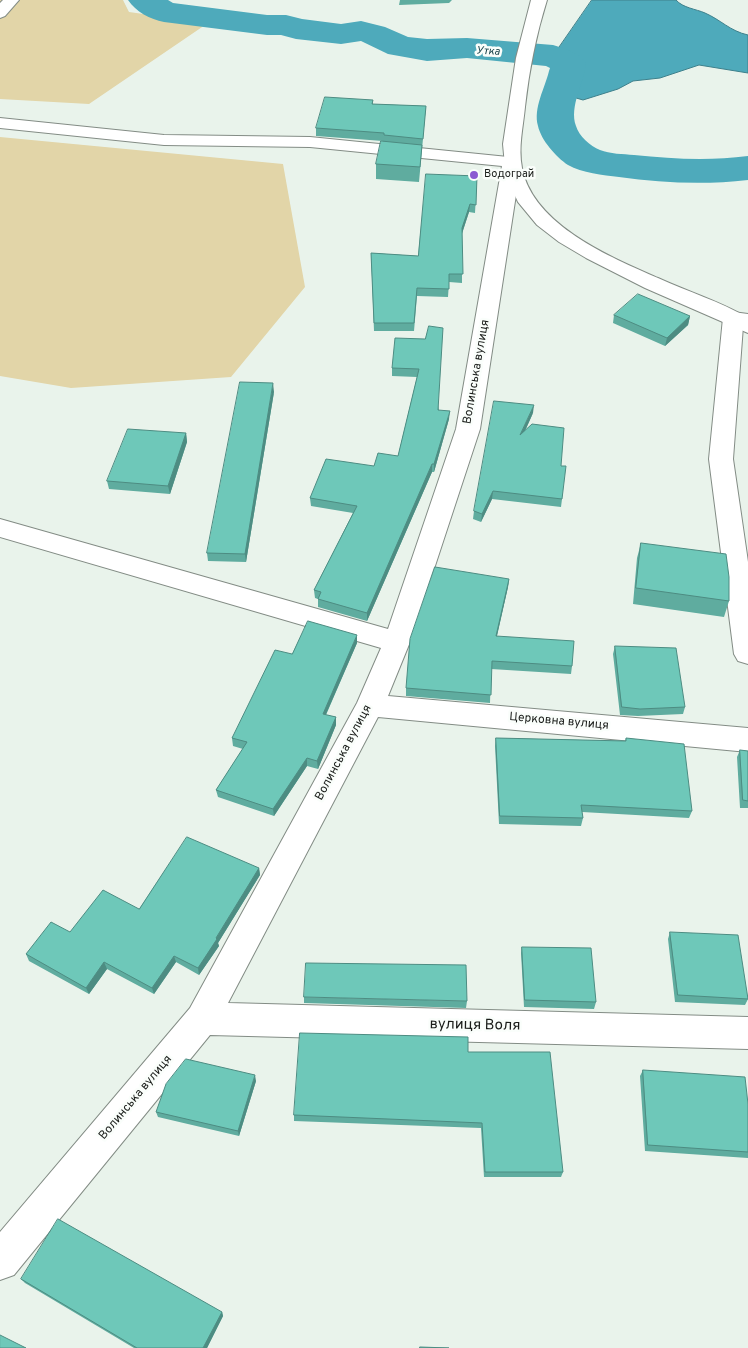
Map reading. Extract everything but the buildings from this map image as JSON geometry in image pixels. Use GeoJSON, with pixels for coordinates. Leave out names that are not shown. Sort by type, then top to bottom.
{"type":"FeatureCollection","features":[{"type":"Feature","properties":{"kind":"street"},"geometry":{"type":"LineString","coordinates":[[0,13],[11,0]]}},
{"type":"Feature","properties":{"kind":"street","name":"Волинська вулиця"},"geometry":{"type":"LineString","coordinates":[[0,1261],[202,1019],[370,704],[397,642],[468,429],[512,162],[521,65],[530,26],[539,0]]}},
{"type":"Feature","properties":{"kind":"street"},"geometry":{"type":"LineString","coordinates":[[0,123],[164,140],[310,142],[512,162],[517,182],[527,202],[546,222],[564,236],[606,261],[743,322],[721,460],[748,654]]}},
{"type":"Feature","properties":{"kind":"street"},"geometry":{"type":"LineString","coordinates":[[0,528],[397,642]]}},
{"type":"Feature","properties":{"kind":"street","name":"Церковна вулиця"},"geometry":{"type":"LineString","coordinates":[[370,704],[748,740]]}},
{"type":"Feature","properties":{"kind":"street","name":"вулиця Воля"},"geometry":{"type":"LineString","coordinates":[[202,1019],[748,1033]]}},
{"type":"Feature","properties":{"kind":"shaded area"},"geometry":{"type":"Polygon","coordinates":[[[0,0],[123,0],[129,12],[208,23],[89,104],[0,99],[0,0]]]}},
{"type":"Feature","properties":{"kind":"shaded area"},"geometry":{"type":"Polygon","coordinates":[[[0,137],[283,164],[305,287],[231,377],[71,388],[0,376],[0,137]]]}},
{"type":"Feature","properties":{"kind":"water"},"geometry":{"type":"Polygon","coordinates":[[[592,0],[676,0],[686,7],[705,13],[736,31],[748,35],[748,73],[699,65],[660,78],[633,81],[618,89],[583,100],[549,90],[553,56],[592,0]]]}},
{"type":"Feature","properties":{"kind":"waterway","name":"Утка"},"geometry":{"type":"LineString","coordinates":[[144,0],[164,12],[267,25],[286,25],[296,29],[341,34],[361,31],[373,34],[400,47],[427,50],[467,48],[553,56],[568,63],[557,103],[555,119],[557,127],[568,145],[581,156],[590,160],[641,168],[702,171],[748,168]]}},
{"type":"Feature","properties":{"kind":"place","name":"Водограй"},"geometry":{"type":"Point","coordinates":[474,175]}}]}
